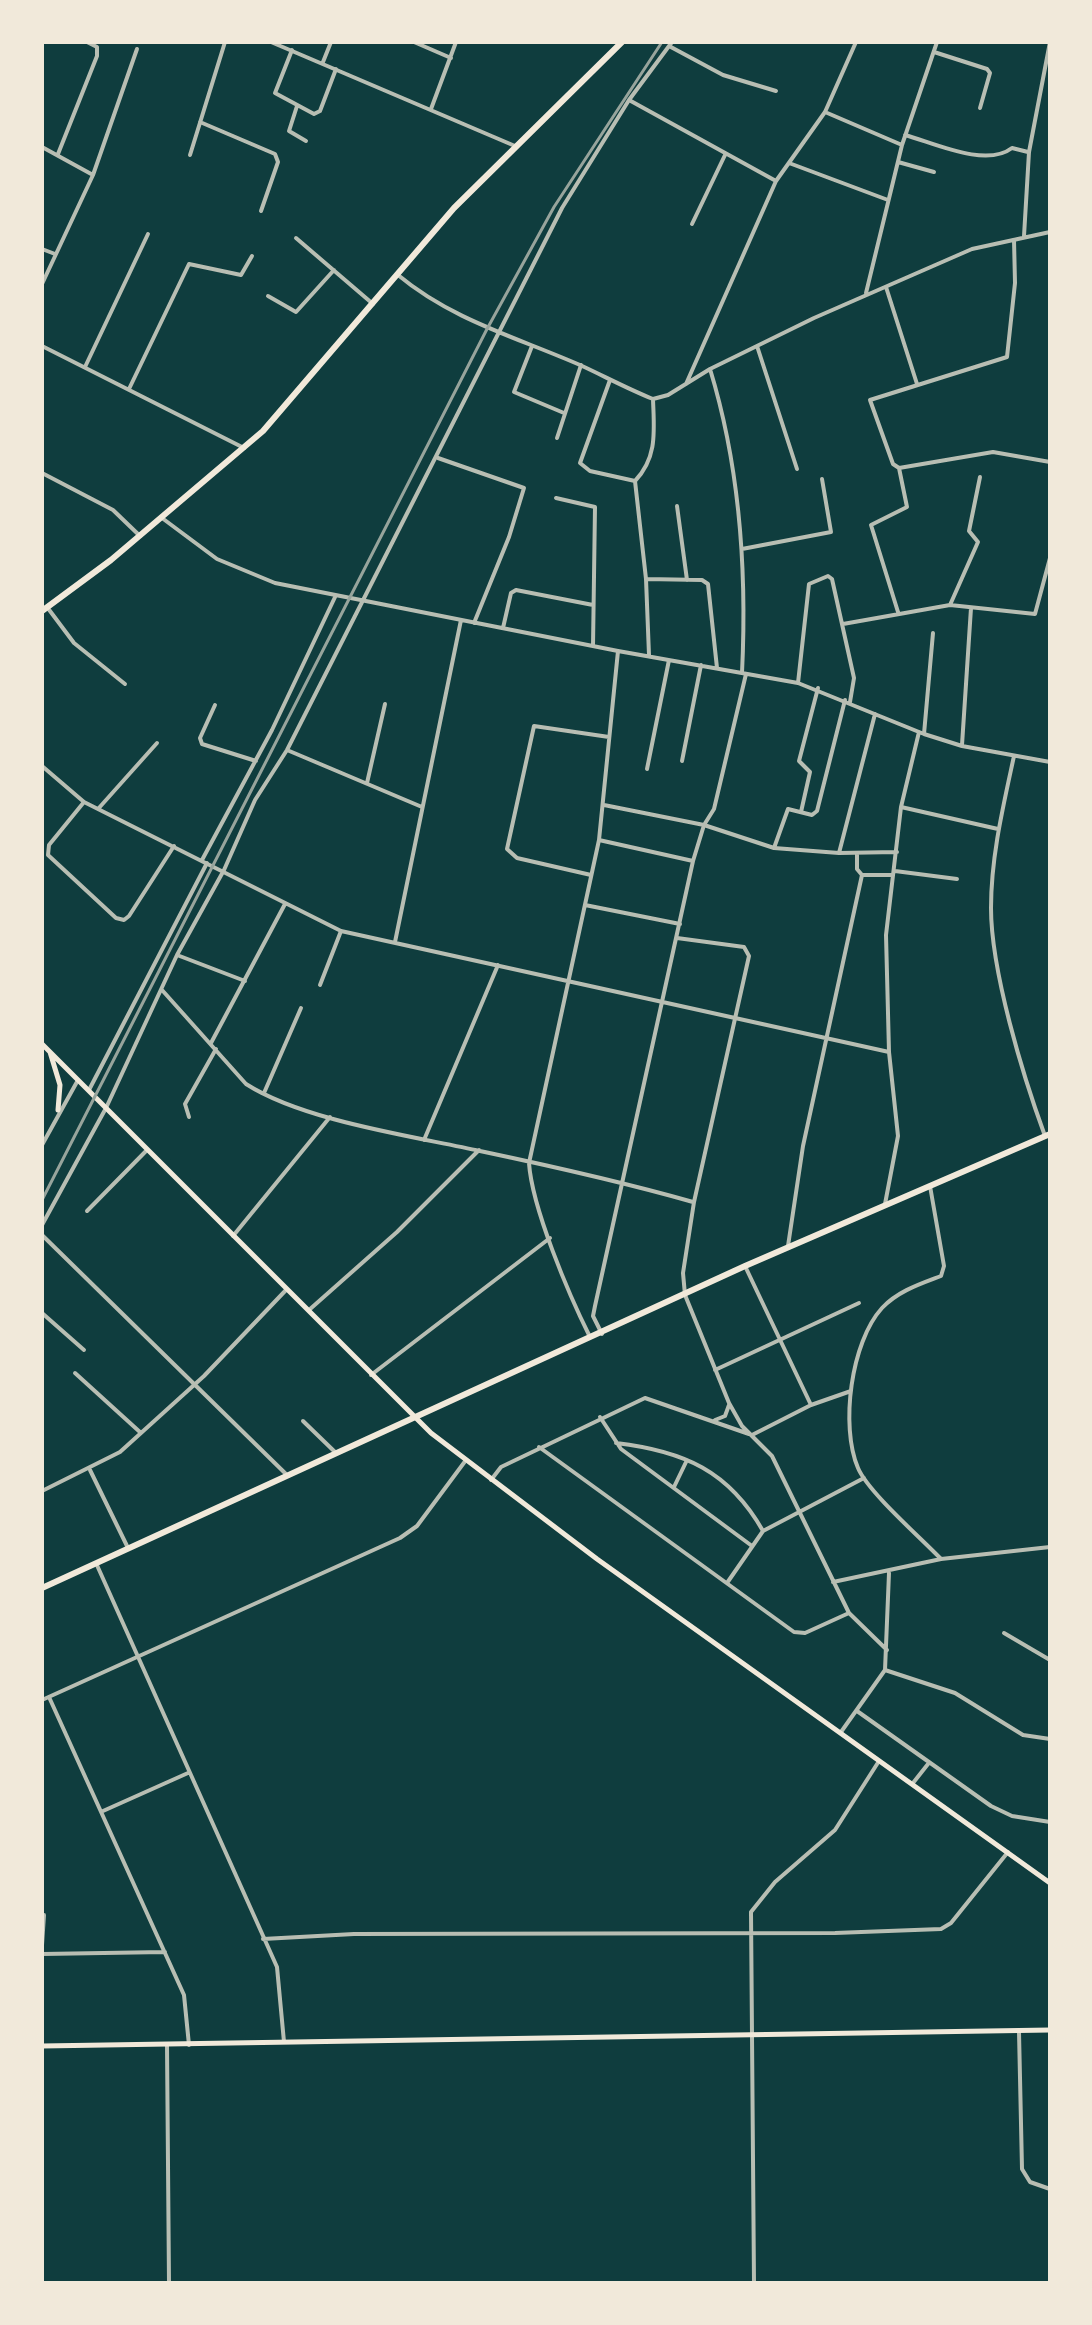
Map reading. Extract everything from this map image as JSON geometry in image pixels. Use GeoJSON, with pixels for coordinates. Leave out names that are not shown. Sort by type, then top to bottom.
{"type":"FeatureCollection","features":[{"type":"Feature","properties":{"kind":"main road"},"geometry":{"type":"LineString","coordinates":[[45,609],[162,518],[245,448],[282,412],[454,208],[622,42]]}},
{"type":"Feature","properties":{"kind":"main road"},"geometry":{"type":"LineString","coordinates":[[42,1044],[414,1418],[491,1480],[1050,1883]]}},
{"type":"Feature","properties":{"kind":"main road"},"geometry":{"type":"LineString","coordinates":[[50,1051],[61,1092],[58,1110]]}},
{"type":"Feature","properties":{"kind":"main road"},"geometry":{"type":"LineString","coordinates":[[42,1588],[745,1266],[1047,1135]]}},
{"type":"Feature","properties":{"kind":"main road"},"geometry":{"type":"LineString","coordinates":[[42,2046],[1050,2030]]}},
{"type":"Feature","properties":{"kind":"street"},"geometry":{"type":"LineString","coordinates":[[58,154],[97,56],[97,47],[87,42]]}},
{"type":"Feature","properties":{"kind":"street"},"geometry":{"type":"LineString","coordinates":[[190,155],[225,42]]}},
{"type":"Feature","properties":{"kind":"street"},"geometry":{"type":"LineString","coordinates":[[271,42],[517,147]]}},
{"type":"Feature","properties":{"kind":"street"},"geometry":{"type":"LineString","coordinates":[[323,63],[331,42]]}},
{"type":"Feature","properties":{"kind":"street"},"geometry":{"type":"LineString","coordinates":[[414,42],[451,58]]}},
{"type":"Feature","properties":{"kind":"street"},"geometry":{"type":"LineString","coordinates":[[431,109],[456,42]]}},
{"type":"Feature","properties":{"kind":"street"},"geometry":{"type":"LineString","coordinates":[[685,386],[776,181],[825,112],[856,42]]}},
{"type":"Feature","properties":{"kind":"street"},"geometry":{"type":"LineString","coordinates":[[866,294],[902,145],[937,42]]}},
{"type":"Feature","properties":{"kind":"street"},"geometry":{"type":"LineString","coordinates":[[1024,236],[1029,152],[1050,42]]}},
{"type":"Feature","properties":{"kind":"street"},"geometry":{"type":"LineString","coordinates":[[42,1225],[106,1108],[177,955],[224,870],[255,800],[287,750],[365,600],[562,208],[629,100],[670,44],[723,75],[776,91]]}},
{"type":"Feature","properties":{"kind":"street"},"geometry":{"type":"LineString","coordinates":[[42,284],[93,175],[137,49]]}},
{"type":"Feature","properties":{"kind":"street"},"geometry":{"type":"LineString","coordinates":[[292,50],[275,93],[297,106],[318,114],[336,69]]}},
{"type":"Feature","properties":{"kind":"street"},"geometry":{"type":"LineString","coordinates":[[934,52],[987,69],[990,73],[980,108]]}},
{"type":"Feature","properties":{"kind":"street"},"geometry":{"type":"LineString","coordinates":[[629,100],[776,181]]}},
{"type":"Feature","properties":{"kind":"street"},"geometry":{"type":"LineString","coordinates":[[297,106],[289,131],[306,141]]}},
{"type":"Feature","properties":{"kind":"street"},"geometry":{"type":"LineString","coordinates":[[825,112],[902,145]]}},
{"type":"Feature","properties":{"kind":"street"},"geometry":{"type":"LineString","coordinates":[[200,122],[271,152],[278,158],[261,211]]}},
{"type":"Feature","properties":{"kind":"street"},"geometry":{"type":"LineString","coordinates":[[905,135],[986,156],[1002,156],[1012,148],[1029,152]]}},
{"type":"Feature","properties":{"kind":"street"},"geometry":{"type":"LineString","coordinates":[[42,147],[93,175]]}},
{"type":"Feature","properties":{"kind":"street"},"geometry":{"type":"LineString","coordinates":[[692,224],[725,155]]}},
{"type":"Feature","properties":{"kind":"street"},"geometry":{"type":"LineString","coordinates":[[898,162],[934,172]]}},
{"type":"Feature","properties":{"kind":"street"},"geometry":{"type":"LineString","coordinates":[[789,163],[888,200]]}},
{"type":"Feature","properties":{"kind":"street"},"geometry":{"type":"LineString","coordinates":[[398,275],[428,298],[499,334],[581,365],[653,399],[685,386],[710,369],[866,294],[972,249],[1050,232]]}},
{"type":"Feature","properties":{"kind":"street"},"geometry":{"type":"LineString","coordinates":[[85,367],[148,234]]}},
{"type":"Feature","properties":{"kind":"street"},"geometry":{"type":"LineString","coordinates":[[296,238],[373,304]]}},
{"type":"Feature","properties":{"kind":"street"},"geometry":{"type":"LineString","coordinates":[[1014,240],[1014,297],[1007,357],[870,400],[893,464],[899,468],[993,452],[1050,462]]}},
{"type":"Feature","properties":{"kind":"street"},"geometry":{"type":"LineString","coordinates":[[42,249],[55,254]]}},
{"type":"Feature","properties":{"kind":"street"},"geometry":{"type":"LineString","coordinates":[[129,389],[189,264],[241,275],[252,256]]}},
{"type":"Feature","properties":{"kind":"street"},"geometry":{"type":"LineString","coordinates":[[268,296],[296,312],[334,270]]}},
{"type":"Feature","properties":{"kind":"street"},"geometry":{"type":"LineString","coordinates":[[886,287],[917,384]]}},
{"type":"Feature","properties":{"kind":"street"},"geometry":{"type":"LineString","coordinates":[[42,346],[245,448]]}},
{"type":"Feature","properties":{"kind":"street"},"geometry":{"type":"LineString","coordinates":[[532,346],[514,392],[564,413]]}},
{"type":"Feature","properties":{"kind":"street"},"geometry":{"type":"LineString","coordinates":[[757,346],[797,469]]}},
{"type":"Feature","properties":{"kind":"street"},"geometry":{"type":"LineString","coordinates":[[557,438],[581,365]]}},
{"type":"Feature","properties":{"kind":"street"},"geometry":{"type":"LineString","coordinates":[[602,1334],[593,1316],[693,861],[704,825],[714,809],[744,673],[741,517],[725,415],[710,369]]}},
{"type":"Feature","properties":{"kind":"street"},"geometry":{"type":"LineString","coordinates":[[610,380],[580,463],[590,471],[635,481]]}},
{"type":"Feature","properties":{"kind":"street"},"geometry":{"type":"LineString","coordinates":[[635,481],[643,473],[654,448],[653,399]]}},
{"type":"Feature","properties":{"kind":"street"},"geometry":{"type":"LineString","coordinates":[[438,458],[524,488],[509,537],[474,623]]}},
{"type":"Feature","properties":{"kind":"street"},"geometry":{"type":"LineString","coordinates":[[898,612],[871,525],[907,507],[899,468]]}},
{"type":"Feature","properties":{"kind":"street"},"geometry":{"type":"LineString","coordinates":[[42,473],[113,510],[140,536]]}},
{"type":"Feature","properties":{"kind":"street"},"geometry":{"type":"LineString","coordinates":[[950,605],[978,542],[969,531],[980,477]]}},
{"type":"Feature","properties":{"kind":"street"},"geometry":{"type":"LineString","coordinates":[[742,549],[831,532],[822,479]]}},
{"type":"Feature","properties":{"kind":"street"},"geometry":{"type":"LineString","coordinates":[[635,481],[646,579],[649,655]]}},
{"type":"Feature","properties":{"kind":"street"},"geometry":{"type":"LineString","coordinates":[[556,498],[595,507],[593,646]]}},
{"type":"Feature","properties":{"kind":"street"},"geometry":{"type":"LineString","coordinates":[[677,506],[687,580]]}},
{"type":"Feature","properties":{"kind":"street"},"geometry":{"type":"LineString","coordinates":[[162,518],[198,546],[238,570],[275,583],[798,683],[818,688],[922,733],[962,746],[1050,762]]}},
{"type":"Feature","properties":{"kind":"street"},"geometry":{"type":"LineString","coordinates":[[843,624],[950,605],[1035,614],[1050,558]]}},
{"type":"Feature","properties":{"kind":"street"},"geometry":{"type":"LineString","coordinates":[[774,848],[788,809],[814,815],[817,811],[854,678],[832,579],[826,575],[812,580],[798,683]]}},
{"type":"Feature","properties":{"kind":"street"},"geometry":{"type":"LineString","coordinates":[[646,579],[702,580],[709,588],[717,668]]}},
{"type":"Feature","properties":{"kind":"street"},"geometry":{"type":"LineString","coordinates":[[503,628],[511,593],[516,590],[593,605]]}},
{"type":"Feature","properties":{"kind":"street"},"geometry":{"type":"LineString","coordinates":[[89,1090],[256,761],[336,595]]}},
{"type":"Feature","properties":{"kind":"street"},"geometry":{"type":"LineString","coordinates":[[962,746],[971,608]]}},
{"type":"Feature","properties":{"kind":"street"},"geometry":{"type":"LineString","coordinates":[[45,609],[74,643],[125,684]]}},
{"type":"Feature","properties":{"kind":"street"},"geometry":{"type":"LineString","coordinates":[[395,942],[461,620]]}},
{"type":"Feature","properties":{"kind":"street"},"geometry":{"type":"LineString","coordinates":[[885,1204],[898,1136],[889,1052],[886,935],[901,807],[922,733],[933,633]]}},
{"type":"Feature","properties":{"kind":"street"},"geometry":{"type":"LineString","coordinates":[[591,1339],[572,1302],[530,1177],[529,1163],[599,840],[618,651]]}},
{"type":"Feature","properties":{"kind":"street"},"geometry":{"type":"LineString","coordinates":[[647,769],[669,660]]}},
{"type":"Feature","properties":{"kind":"street"},"geometry":{"type":"LineString","coordinates":[[682,761],[701,665]]}},
{"type":"Feature","properties":{"kind":"street"},"geometry":{"type":"LineString","coordinates":[[801,813],[810,772],[799,761],[818,688]]}},
{"type":"Feature","properties":{"kind":"street"},"geometry":{"type":"LineString","coordinates":[[367,783],[385,704]]}},
{"type":"Feature","properties":{"kind":"street"},"geometry":{"type":"LineString","coordinates":[[215,705],[200,738],[202,744],[256,761]]}},
{"type":"Feature","properties":{"kind":"street"},"geometry":{"type":"LineString","coordinates":[[839,853],[875,714]]}},
{"type":"Feature","properties":{"kind":"street"},"geometry":{"type":"LineString","coordinates":[[592,876],[517,858],[507,849],[534,726],[609,737]]}},
{"type":"Feature","properties":{"kind":"street"},"geometry":{"type":"LineString","coordinates":[[98,809],[157,743]]}},
{"type":"Feature","properties":{"kind":"street"},"geometry":{"type":"LineString","coordinates":[[287,750],[422,807]]}},
{"type":"Feature","properties":{"kind":"street"},"geometry":{"type":"LineString","coordinates":[[1014,756],[998,829],[991,896],[994,937],[1023,1073],[1047,1135]]}},
{"type":"Feature","properties":{"kind":"street"},"geometry":{"type":"LineString","coordinates":[[42,766],[84,802],[341,931],[889,1052]]}},
{"type":"Feature","properties":{"kind":"street"},"geometry":{"type":"LineString","coordinates":[[84,802],[49,845],[48,855],[116,918],[124,920],[129,916],[174,846]]}},
{"type":"Feature","properties":{"kind":"street"},"geometry":{"type":"LineString","coordinates":[[604,805],[704,825],[774,848],[857,854],[897,852]]}},
{"type":"Feature","properties":{"kind":"street"},"geometry":{"type":"LineString","coordinates":[[901,807],[998,829]]}},
{"type":"Feature","properties":{"kind":"street"},"geometry":{"type":"LineString","coordinates":[[599,840],[693,861]]}},
{"type":"Feature","properties":{"kind":"street"},"geometry":{"type":"LineString","coordinates":[[857,854],[857,869],[862,875]]}},
{"type":"Feature","properties":{"kind":"street"},"geometry":{"type":"LineString","coordinates":[[862,875],[893,873],[957,879]]}},
{"type":"Feature","properties":{"kind":"street"},"geometry":{"type":"LineString","coordinates":[[788,1247],[803,1146],[862,875]]}},
{"type":"Feature","properties":{"kind":"street"},"geometry":{"type":"LineString","coordinates":[[211,1043],[285,904]]}},
{"type":"Feature","properties":{"kind":"street"},"geometry":{"type":"LineString","coordinates":[[585,905],[680,924]]}},
{"type":"Feature","properties":{"kind":"street"},"geometry":{"type":"LineString","coordinates":[[320,985],[341,931]]}},
{"type":"Feature","properties":{"kind":"street"},"geometry":{"type":"LineString","coordinates":[[677,938],[747,949],[749,956],[694,1202],[683,1273],[685,1295],[729,1403],[772,1456],[849,1613],[887,1650]]}},
{"type":"Feature","properties":{"kind":"street"},"geometry":{"type":"LineString","coordinates":[[177,955],[246,981]]}},
{"type":"Feature","properties":{"kind":"street"},"geometry":{"type":"LineString","coordinates":[[424,1140],[498,965]]}},
{"type":"Feature","properties":{"kind":"street"},"geometry":{"type":"LineString","coordinates":[[162,990],[246,1084],[264,1093],[330,1117],[694,1202]]}},
{"type":"Feature","properties":{"kind":"street"},"geometry":{"type":"LineString","coordinates":[[264,1093],[301,1008]]}},
{"type":"Feature","properties":{"kind":"street"},"geometry":{"type":"LineString","coordinates":[[189,1117],[185,1104],[216,1049]]}},
{"type":"Feature","properties":{"kind":"street"},"geometry":{"type":"LineString","coordinates":[[42,1145],[58,1110],[78,1080]]}},
{"type":"Feature","properties":{"kind":"street"},"geometry":{"type":"LineString","coordinates":[[233,1236],[330,1117]]}},
{"type":"Feature","properties":{"kind":"street"},"geometry":{"type":"LineString","coordinates":[[87,1211],[148,1150]]}},
{"type":"Feature","properties":{"kind":"street"},"geometry":{"type":"LineString","coordinates":[[307,1312],[397,1232],[479,1150]]}},
{"type":"Feature","properties":{"kind":"street"},"geometry":{"type":"LineString","coordinates":[[930,1184],[944,1266],[941,1276],[900,1292],[883,1307],[869,1328],[851,1391],[852,1441],[864,1478],[941,1559]]}},
{"type":"Feature","properties":{"kind":"street"},"geometry":{"type":"LineString","coordinates":[[42,1235],[288,1476]]}},
{"type":"Feature","properties":{"kind":"street"},"geometry":{"type":"LineString","coordinates":[[371,1375],[550,1238]]}},
{"type":"Feature","properties":{"kind":"street"},"geometry":{"type":"LineString","coordinates":[[745,1266],[811,1405]]}},
{"type":"Feature","properties":{"kind":"street"},"geometry":{"type":"LineString","coordinates":[[42,1491],[112,1459],[286,1290]]}},
{"type":"Feature","properties":{"kind":"street"},"geometry":{"type":"LineString","coordinates":[[715,1370],[859,1303]]}},
{"type":"Feature","properties":{"kind":"street"},"geometry":{"type":"LineString","coordinates":[[42,1313],[84,1350]]}},
{"type":"Feature","properties":{"kind":"street"},"geometry":{"type":"LineString","coordinates":[[75,1373],[141,1433]]}},
{"type":"Feature","properties":{"kind":"street"},"geometry":{"type":"LineString","coordinates":[[491,1480],[501,1467],[637,1400],[652,1398],[752,1435],[811,1405],[851,1391]]}},
{"type":"Feature","properties":{"kind":"street"},"geometry":{"type":"LineString","coordinates":[[713,1420],[725,1416],[729,1403]]}},
{"type":"Feature","properties":{"kind":"street"},"geometry":{"type":"LineString","coordinates":[[600,1417],[614,1442],[752,1546]]}},
{"type":"Feature","properties":{"kind":"street"},"geometry":{"type":"LineString","coordinates":[[303,1421],[336,1453]]}},
{"type":"Feature","properties":{"kind":"street"},"geometry":{"type":"LineString","coordinates":[[614,1442],[687,1460],[724,1478],[746,1501],[763,1531]]}},
{"type":"Feature","properties":{"kind":"street"},"geometry":{"type":"LineString","coordinates":[[539,1447],[800,1634],[849,1613]]}},
{"type":"Feature","properties":{"kind":"street"},"geometry":{"type":"LineString","coordinates":[[42,1700],[409,1533],[466,1460]]}},
{"type":"Feature","properties":{"kind":"street"},"geometry":{"type":"LineString","coordinates":[[674,1488],[687,1460]]}},
{"type":"Feature","properties":{"kind":"street"},"geometry":{"type":"LineString","coordinates":[[90,1470],[128,1548]]}},
{"type":"Feature","properties":{"kind":"street"},"geometry":{"type":"LineString","coordinates":[[727,1583],[763,1531],[864,1478]]}},
{"type":"Feature","properties":{"kind":"street"},"geometry":{"type":"LineString","coordinates":[[833,1582],[941,1559],[1050,1547]]}},
{"type":"Feature","properties":{"kind":"street"},"geometry":{"type":"LineString","coordinates":[[96,1563],[281,1982],[284,2044]]}},
{"type":"Feature","properties":{"kind":"street"},"geometry":{"type":"LineString","coordinates":[[841,1732],[885,1670],[889,1572]]}},
{"type":"Feature","properties":{"kind":"street"},"geometry":{"type":"LineString","coordinates":[[1004,1633],[1050,1660]]}},
{"type":"Feature","properties":{"kind":"street"},"geometry":{"type":"LineString","coordinates":[[885,1670],[955,1693],[1023,1735],[1050,1739]]}},
{"type":"Feature","properties":{"kind":"street"},"geometry":{"type":"LineString","coordinates":[[49,1697],[103,1811],[185,1999],[189,2045]]}},
{"type":"Feature","properties":{"kind":"street"},"geometry":{"type":"LineString","coordinates":[[857,1711],[991,1806],[1012,1816],[1050,1822]]}},
{"type":"Feature","properties":{"kind":"street"},"geometry":{"type":"LineString","coordinates":[[754,2283],[751,1912],[762,1896],[835,1830],[880,1759]]}},
{"type":"Feature","properties":{"kind":"street"},"geometry":{"type":"LineString","coordinates":[[913,1783],[928,1764]]}},
{"type":"Feature","properties":{"kind":"street"},"geometry":{"type":"LineString","coordinates":[[103,1811],[188,1773]]}},
{"type":"Feature","properties":{"kind":"street"},"geometry":{"type":"LineString","coordinates":[[263,1939],[354,1934],[835,1933],[945,1928],[1008,1852]]}},
{"type":"Feature","properties":{"kind":"street"},"geometry":{"type":"LineString","coordinates":[[42,1945],[44,1915]]}},
{"type":"Feature","properties":{"kind":"street"},"geometry":{"type":"LineString","coordinates":[[42,1954],[165,1952]]}},
{"type":"Feature","properties":{"kind":"street"},"geometry":{"type":"LineString","coordinates":[[1019,2032],[1022,2169],[1030,2182],[1050,2189]]}},
{"type":"Feature","properties":{"kind":"street"},"geometry":{"type":"LineString","coordinates":[[167,2045],[169,2283]]}},
{"type":"Feature","properties":{"kind":"railway"},"geometry":{"type":"LineString","coordinates":[[42,1200],[487,329],[554,207],[662,42]]}}]}
